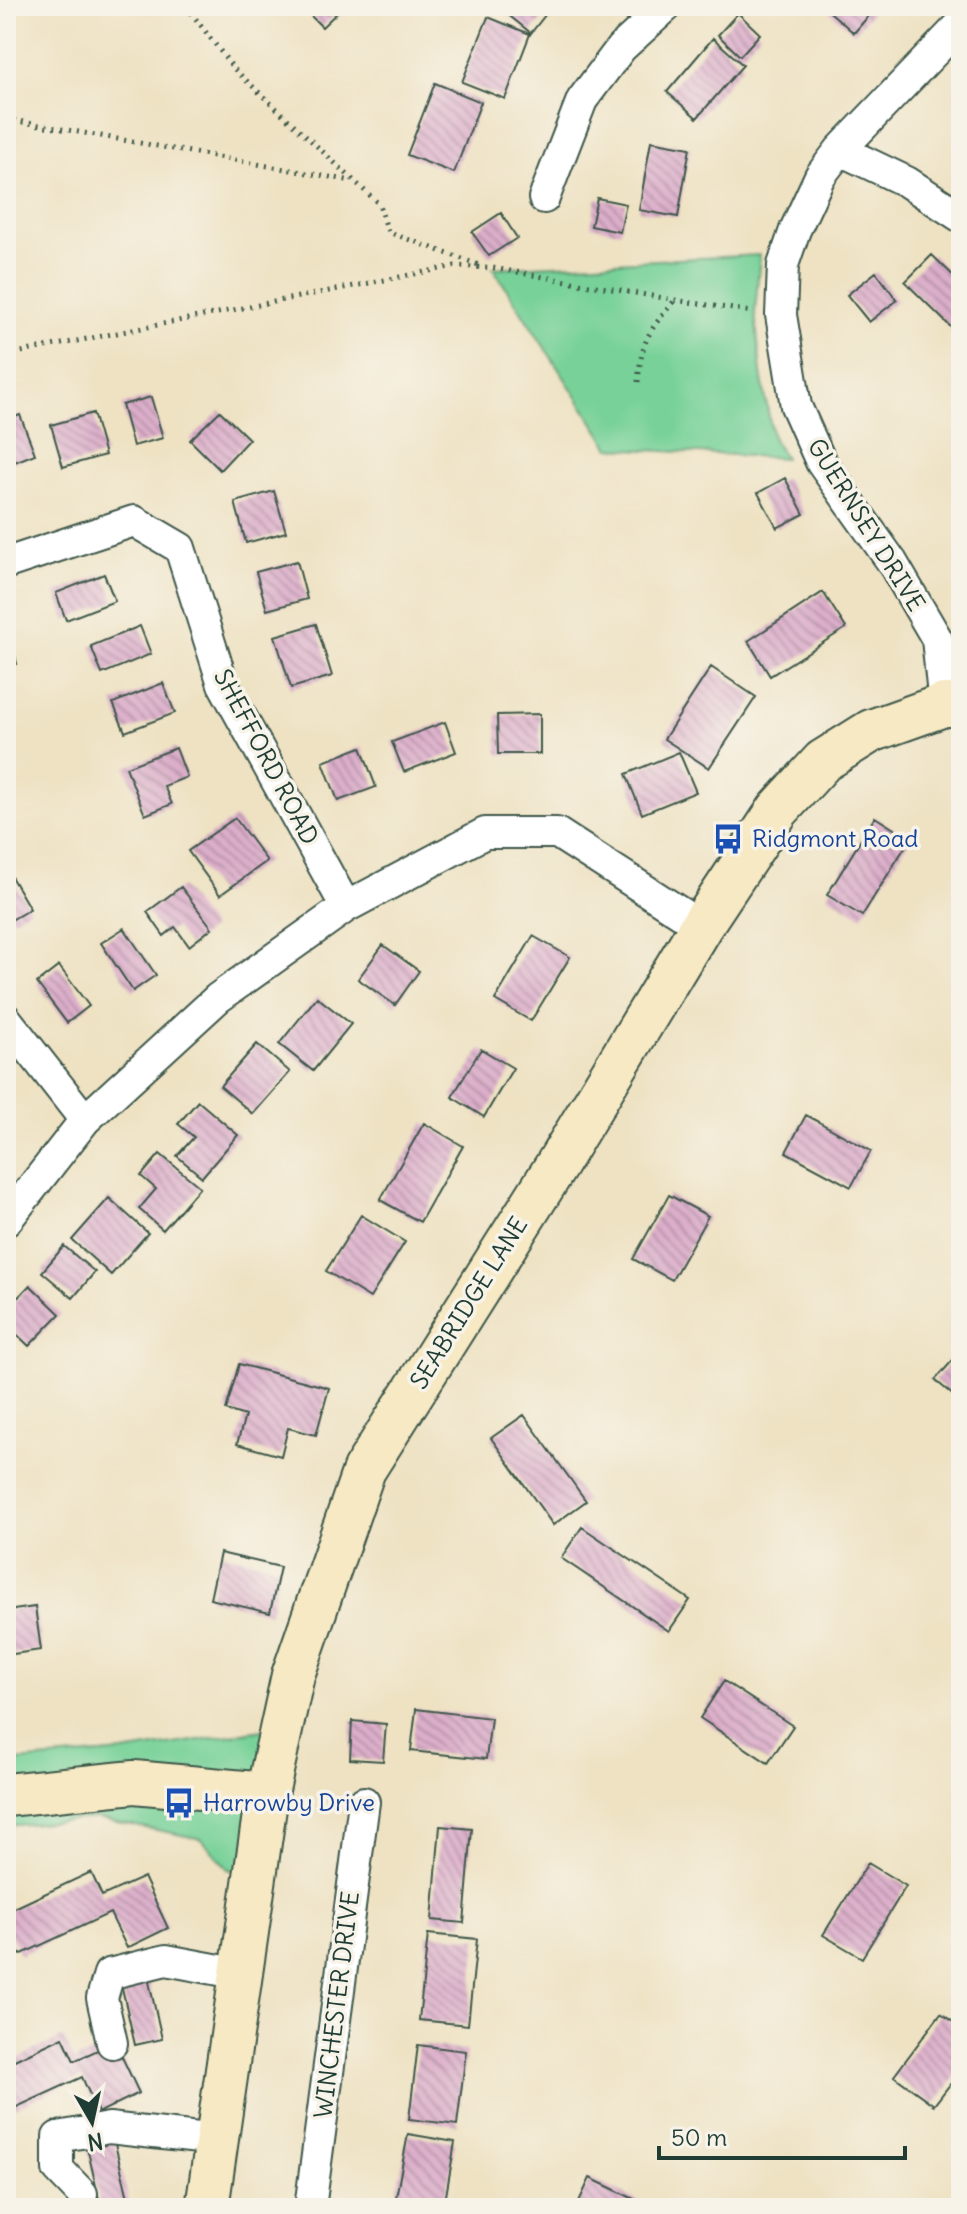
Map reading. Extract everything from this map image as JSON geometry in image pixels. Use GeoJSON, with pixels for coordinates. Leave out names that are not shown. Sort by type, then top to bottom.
{"type":"FeatureCollection","features":[{"type":"Feature","properties":{"kind":"street"},"geometry":{"type":"LineString","coordinates":[[544,198],[582,100],[621,48],[667,6]]}},
{"type":"Feature","properties":{"kind":"street","name":"GUERNSEY DRIVE"},"geometry":{"type":"LineString","coordinates":[[953,705],[937,639],[892,562],[821,462],[796,406],[781,315],[783,265],[820,176],[840,150],[961,24]]}},
{"type":"Feature","properties":{"kind":"street"},"geometry":{"type":"LineString","coordinates":[[840,150],[907,182],[961,217]]}},
{"type":"Feature","properties":{"kind":"street","name":"SHEFFORD ROAD"},"geometry":{"type":"LineString","coordinates":[[10,562],[134,521],[180,548],[223,684],[346,907]]}},
{"type":"Feature","properties":{"kind":"street","name":"SEABRIDGE LANE"},"geometry":{"type":"LineString","coordinates":[[267,1794],[293,1675],[364,1470],[556,1166],[701,926],[778,810],[823,761],[871,731],[953,705]]}},
{"type":"Feature","properties":{"kind":"street"},"geometry":{"type":"LineString","coordinates":[[6,1221],[85,1120],[218,998],[346,907],[485,833],[557,833],[701,926]]}},
{"type":"Feature","properties":{"kind":"street"},"geometry":{"type":"LineString","coordinates":[[6,1019],[85,1120]]}},
{"type":"Feature","properties":{"kind":"street"},"geometry":{"type":"LineString","coordinates":[[6,1795],[134,1782],[267,1794],[207,2208]]}},
{"type":"Feature","properties":{"kind":"street","name":"WINCHESTER DRIVE"},"geometry":{"type":"LineString","coordinates":[[310,2208],[364,1802]]}},
{"type":"Feature","properties":{"kind":"street"},"geometry":{"type":"LineString","coordinates":[[112,2043],[102,1998],[109,1974],[166,1960],[241,1974]]}},
{"type":"Feature","properties":{"kind":"street"},"geometry":{"type":"LineString","coordinates":[[82,2194],[58,2169],[58,2137],[109,2128],[217,2140]]}},
{"type":"Feature","properties":{"kind":"path"},"geometry":{"type":"LineString","coordinates":[[186,6],[234,69],[379,204],[388,232],[484,267]]}},
{"type":"Feature","properties":{"kind":"path"},"geometry":{"type":"LineString","coordinates":[[6,119],[353,181]]}},
{"type":"Feature","properties":{"kind":"path"},"geometry":{"type":"LineString","coordinates":[[6,355],[455,266],[484,267],[781,315]]}},
{"type":"Feature","properties":{"kind":"path"},"geometry":{"type":"LineString","coordinates":[[638,382],[641,351],[651,328],[675,300]]}},
{"type":"Feature","properties":{"kind":"green space"},"geometry":{"type":"Polygon","coordinates":[[[760,255],[755,312],[761,373],[773,439],[785,458],[610,448],[493,268],[760,255]]]}},
{"type":"Feature","properties":{"kind":"green space"},"geometry":{"type":"Polygon","coordinates":[[[282,1727],[256,1876],[228,1869],[202,1839],[96,1818],[6,1826],[6,1762],[123,1752],[282,1727]]]}},
{"type":"Feature","properties":{"kind":"building"},"geometry":{"type":"Polygon","coordinates":[[[301,6],[344,6],[322,27],[301,6]]]}},
{"type":"Feature","properties":{"kind":"building"},"geometry":{"type":"Polygon","coordinates":[[[511,6],[544,6],[549,10],[531,33],[506,13],[511,6]]]}},
{"type":"Feature","properties":{"kind":"building"},"geometry":{"type":"Polygon","coordinates":[[[823,6],[877,6],[854,33],[823,6]]]}},
{"type":"Feature","properties":{"kind":"building"},"geometry":{"type":"Polygon","coordinates":[[[738,13],[760,34],[740,56],[718,35],[738,13]]]}},
{"type":"Feature","properties":{"kind":"building"},"geometry":{"type":"Polygon","coordinates":[[[488,17],[530,34],[505,99],[462,82],[488,17]]]}},
{"type":"Feature","properties":{"kind":"building"},"geometry":{"type":"Polygon","coordinates":[[[713,38],[743,65],[697,118],[667,92],[713,38]]]}},
{"type":"Feature","properties":{"kind":"building"},"geometry":{"type":"Polygon","coordinates":[[[435,83],[481,102],[454,173],[407,155],[435,83]]]}},
{"type":"Feature","properties":{"kind":"building"},"geometry":{"type":"Polygon","coordinates":[[[651,141],[690,148],[678,217],[639,210],[651,141]]]}},
{"type":"Feature","properties":{"kind":"building"},"geometry":{"type":"Polygon","coordinates":[[[597,198],[626,204],[620,232],[591,226],[597,198]]]}},
{"type":"Feature","properties":{"kind":"building"},"geometry":{"type":"Polygon","coordinates":[[[501,213],[517,238],[489,256],[472,232],[501,213]]]}},
{"type":"Feature","properties":{"kind":"building"},"geometry":{"type":"Polygon","coordinates":[[[932,255],[961,283],[961,337],[905,282],[932,255]]]}},
{"type":"Feature","properties":{"kind":"building"},"geometry":{"type":"Polygon","coordinates":[[[876,272],[897,300],[869,322],[847,295],[876,272]]]}},
{"type":"Feature","properties":{"kind":"building"},"geometry":{"type":"Polygon","coordinates":[[[151,397],[163,438],[133,446],[122,405],[151,397]]]}},
{"type":"Feature","properties":{"kind":"building"},"geometry":{"type":"Polygon","coordinates":[[[220,411],[249,439],[220,470],[190,440],[220,411]]]}},
{"type":"Feature","properties":{"kind":"building"},"geometry":{"type":"Polygon","coordinates":[[[93,413],[105,455],[63,467],[51,425],[93,413]]]}},
{"type":"Feature","properties":{"kind":"building"},"geometry":{"type":"Polygon","coordinates":[[[20,415],[35,454],[7,465],[6,420],[20,415]]]}},
{"type":"Feature","properties":{"kind":"building"},"geometry":{"type":"Polygon","coordinates":[[[785,478],[804,514],[777,528],[758,493],[785,478]]]}},
{"type":"Feature","properties":{"kind":"building"},"geometry":{"type":"Polygon","coordinates":[[[274,491],[286,532],[246,543],[235,502],[274,491]]]}},
{"type":"Feature","properties":{"kind":"building"},"geometry":{"type":"Polygon","coordinates":[[[297,561],[307,599],[267,610],[256,572],[297,561]]]}},
{"type":"Feature","properties":{"kind":"building"},"geometry":{"type":"Polygon","coordinates":[[[104,574],[115,601],[66,620],[56,593],[104,574]]]}},
{"type":"Feature","properties":{"kind":"building"},"geometry":{"type":"Polygon","coordinates":[[[823,592],[846,628],[770,676],[748,641],[823,592]]]}},
{"type":"Feature","properties":{"kind":"building"},"geometry":{"type":"Polygon","coordinates":[[[6,617],[17,664],[6,666],[6,617]]]}},
{"type":"Feature","properties":{"kind":"building"},"geometry":{"type":"Polygon","coordinates":[[[316,624],[332,676],[291,688],[275,636],[316,624]]]}},
{"type":"Feature","properties":{"kind":"building"},"geometry":{"type":"Polygon","coordinates":[[[140,626],[151,654],[102,674],[91,646],[140,626]]]}},
{"type":"Feature","properties":{"kind":"building"},"geometry":{"type":"Polygon","coordinates":[[[711,667],[756,697],[709,768],[664,739],[711,667]]]}},
{"type":"Feature","properties":{"kind":"building"},"geometry":{"type":"Polygon","coordinates":[[[163,683],[175,713],[125,732],[113,703],[163,683]]]}},
{"type":"Feature","properties":{"kind":"building"},"geometry":{"type":"Polygon","coordinates":[[[540,714],[540,754],[498,754],[497,715],[540,714]]]}},
{"type":"Feature","properties":{"kind":"building"},"geometry":{"type":"Polygon","coordinates":[[[445,722],[456,752],[404,772],[392,742],[445,722]]]}},
{"type":"Feature","properties":{"kind":"building"},"geometry":{"type":"Polygon","coordinates":[[[361,747],[376,787],[338,801],[323,762],[361,747]]]}},
{"type":"Feature","properties":{"kind":"building"},"geometry":{"type":"Polygon","coordinates":[[[176,748],[187,777],[164,786],[172,804],[145,815],[126,767],[176,748]]]}},
{"type":"Feature","properties":{"kind":"building"},"geometry":{"type":"Polygon","coordinates":[[[679,752],[696,792],[642,814],[626,774],[679,752]]]}},
{"type":"Feature","properties":{"kind":"building"},"geometry":{"type":"Polygon","coordinates":[[[875,817],[910,839],[862,916],[827,895],[875,817]]]}},
{"type":"Feature","properties":{"kind":"building"},"geometry":{"type":"Polygon","coordinates":[[[235,818],[267,861],[220,895],[188,851],[235,818]]]}},
{"type":"Feature","properties":{"kind":"building"},"geometry":{"type":"Polygon","coordinates":[[[6,868],[30,909],[6,923],[6,868]]]}},
{"type":"Feature","properties":{"kind":"building"},"geometry":{"type":"Polygon","coordinates":[[[181,887],[212,928],[189,946],[175,927],[164,936],[147,912],[181,887]]]}},
{"type":"Feature","properties":{"kind":"building"},"geometry":{"type":"Polygon","coordinates":[[[124,928],[156,975],[133,991],[101,943],[124,928]]]}},
{"type":"Feature","properties":{"kind":"building"},"geometry":{"type":"Polygon","coordinates":[[[533,936],[570,957],[531,1021],[495,1000],[533,936]]]}},
{"type":"Feature","properties":{"kind":"building"},"geometry":{"type":"Polygon","coordinates":[[[383,945],[419,971],[395,1005],[358,979],[383,945]]]}},
{"type":"Feature","properties":{"kind":"building"},"geometry":{"type":"Polygon","coordinates":[[[59,966],[89,1006],[67,1023],[37,983],[59,966]]]}},
{"type":"Feature","properties":{"kind":"building"},"geometry":{"type":"Polygon","coordinates":[[[317,997],[351,1024],[313,1071],[279,1044],[317,997]]]}},
{"type":"Feature","properties":{"kind":"building"},"geometry":{"type":"Polygon","coordinates":[[[257,1044],[290,1072],[253,1114],[220,1086],[257,1044]]]}},
{"type":"Feature","properties":{"kind":"building"},"geometry":{"type":"Polygon","coordinates":[[[481,1049],[513,1068],[484,1117],[452,1097],[481,1049]]]}},
{"type":"Feature","properties":{"kind":"building"},"geometry":{"type":"Polygon","coordinates":[[[198,1101],[238,1135],[202,1177],[177,1156],[194,1137],[178,1124],[198,1101]]]}},
{"type":"Feature","properties":{"kind":"building"},"geometry":{"type":"Polygon","coordinates":[[[806,1115],[871,1151],[851,1187],[786,1152],[806,1115]]]}},
{"type":"Feature","properties":{"kind":"building"},"geometry":{"type":"Polygon","coordinates":[[[424,1123],[463,1146],[420,1222],[380,1200],[424,1123]]]}},
{"type":"Feature","properties":{"kind":"building"},"geometry":{"type":"Polygon","coordinates":[[[160,1154],[200,1187],[163,1230],[139,1209],[156,1189],[141,1176],[160,1154]]]}},
{"type":"Feature","properties":{"kind":"building"},"geometry":{"type":"Polygon","coordinates":[[[669,1195],[708,1216],[672,1280],[633,1259],[669,1195]]]}},
{"type":"Feature","properties":{"kind":"building"},"geometry":{"type":"Polygon","coordinates":[[[109,1198],[148,1233],[111,1275],[72,1240],[109,1198]]]}},
{"type":"Feature","properties":{"kind":"building"},"geometry":{"type":"Polygon","coordinates":[[[361,1215],[405,1242],[370,1298],[326,1271],[361,1215]]]}},
{"type":"Feature","properties":{"kind":"building"},"geometry":{"type":"Polygon","coordinates":[[[64,1246],[95,1272],[73,1298],[42,1272],[64,1246]]]}},
{"type":"Feature","properties":{"kind":"building"},"geometry":{"type":"Polygon","coordinates":[[[30,1285],[60,1314],[29,1346],[6,1324],[6,1310],[30,1285]]]}},
{"type":"Feature","properties":{"kind":"building"},"geometry":{"type":"Polygon","coordinates":[[[961,1351],[961,1402],[935,1380],[961,1351]]]}},
{"type":"Feature","properties":{"kind":"building"},"geometry":{"type":"Polygon","coordinates":[[[239,1364],[329,1388],[316,1435],[288,1428],[281,1456],[237,1444],[245,1416],[226,1410],[239,1364]]]}},
{"type":"Feature","properties":{"kind":"building"},"geometry":{"type":"Polygon","coordinates":[[[524,1415],[586,1501],[553,1525],[491,1438],[524,1415]]]}},
{"type":"Feature","properties":{"kind":"building"},"geometry":{"type":"Polygon","coordinates":[[[582,1527],[690,1600],[669,1631],[561,1558],[582,1527]]]}},
{"type":"Feature","properties":{"kind":"building"},"geometry":{"type":"Polygon","coordinates":[[[220,1553],[280,1567],[270,1613],[210,1599],[220,1553]]]}},
{"type":"Feature","properties":{"kind":"building"},"geometry":{"type":"Polygon","coordinates":[[[35,1607],[41,1650],[6,1655],[6,1611],[35,1607]]]}},
{"type":"Feature","properties":{"kind":"building"},"geometry":{"type":"Polygon","coordinates":[[[724,1681],[793,1726],[768,1763],[700,1718],[724,1681]]]}},
{"type":"Feature","properties":{"kind":"building"},"geometry":{"type":"Polygon","coordinates":[[[416,1709],[491,1718],[486,1759],[411,1751],[416,1709]]]}},
{"type":"Feature","properties":{"kind":"building"},"geometry":{"type":"Polygon","coordinates":[[[352,1721],[386,1724],[383,1761],[350,1759],[352,1721]]]}},
{"type":"Feature","properties":{"kind":"building"},"geometry":{"type":"Polygon","coordinates":[[[440,1826],[472,1829],[464,1923],[432,1920],[440,1826]]]}},
{"type":"Feature","properties":{"kind":"building"},"geometry":{"type":"Polygon","coordinates":[[[868,1863],[906,1886],[862,1958],[823,1935],[868,1863]]]}},
{"type":"Feature","properties":{"kind":"building"},"geometry":{"type":"Polygon","coordinates":[[[91,1872],[102,1896],[144,1877],[168,1928],[127,1948],[110,1913],[20,1955],[6,1925],[6,1912],[91,1872]]]}},
{"type":"Feature","properties":{"kind":"building"},"geometry":{"type":"Polygon","coordinates":[[[428,1934],[477,1939],[468,2025],[419,2020],[428,1934]]]}},
{"type":"Feature","properties":{"kind":"building"},"geometry":{"type":"Polygon","coordinates":[[[147,1973],[162,2039],[135,2045],[120,1979],[147,1973]]]}},
{"type":"Feature","properties":{"kind":"building"},"geometry":{"type":"Polygon","coordinates":[[[941,2013],[961,2028],[961,2070],[934,2105],[894,2076],[941,2013]]]}},
{"type":"Feature","properties":{"kind":"building"},"geometry":{"type":"Polygon","coordinates":[[[63,2037],[74,2061],[115,2042],[139,2093],[98,2113],[82,2077],[6,2112],[6,2064],[63,2037]]]}},
{"type":"Feature","properties":{"kind":"building"},"geometry":{"type":"Polygon","coordinates":[[[418,2045],[466,2051],[457,2125],[409,2119],[418,2045]]]}},
{"type":"Feature","properties":{"kind":"building"},"geometry":{"type":"Polygon","coordinates":[[[408,2134],[455,2142],[444,2208],[394,2208],[408,2134]]]}},
{"type":"Feature","properties":{"kind":"building"},"geometry":{"type":"Polygon","coordinates":[[[114,2140],[130,2206],[101,2208],[87,2147],[114,2140]]]}},
{"type":"Feature","properties":{"kind":"building"},"geometry":{"type":"Polygon","coordinates":[[[590,2178],[653,2208],[576,2208],[590,2178]]]}},
{"type":"Feature","properties":{"kind":"place","name":"Ridgmont Road"},"geometry":{"type":"Point","coordinates":[728,839]}},
{"type":"Feature","properties":{"kind":"place","name":"Harrowby Drive"},"geometry":{"type":"Point","coordinates":[179,1803]}}]}
